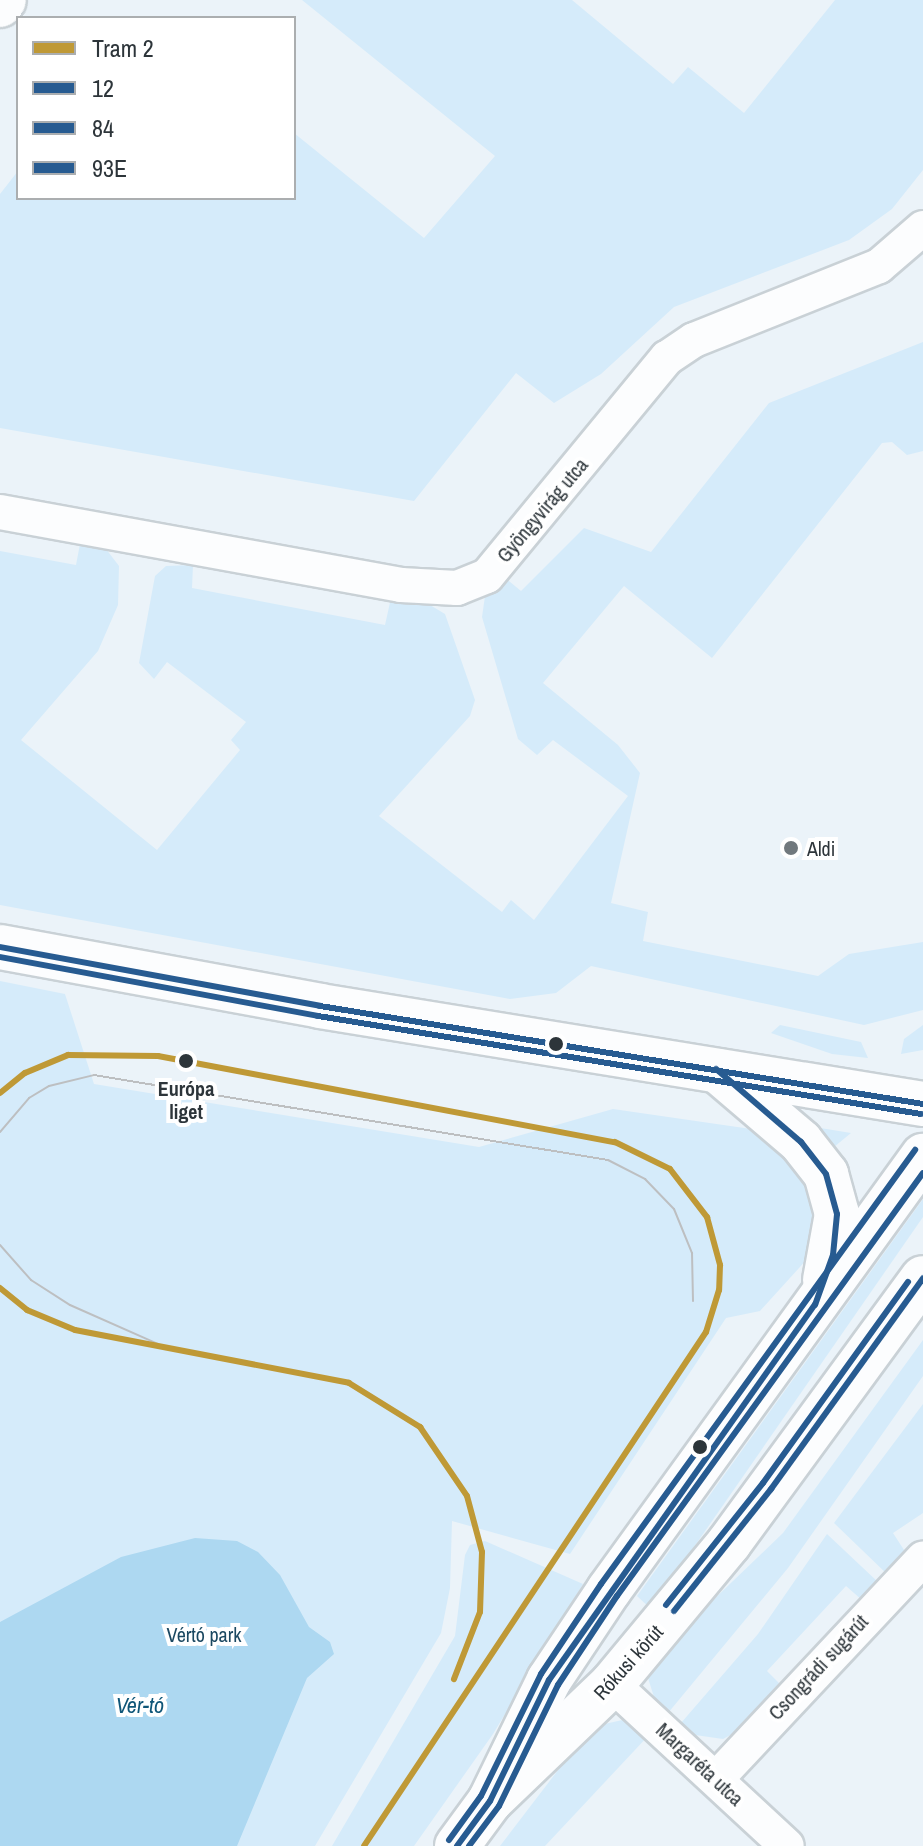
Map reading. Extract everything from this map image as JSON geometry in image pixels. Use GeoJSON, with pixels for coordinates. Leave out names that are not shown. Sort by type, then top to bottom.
{"type":"FeatureCollection","features":[{"type":"Feature","properties":{"kind":"main road"},"geometry":{"type":"LineString","coordinates":[[0,5],[4,0]]}},
{"type":"Feature","properties":{"kind":"main road"},"geometry":{"type":"LineString","coordinates":[[0,947],[320,1006],[923,1104]]}},
{"type":"Feature","properties":{"kind":"main road"},"geometry":{"type":"LineString","coordinates":[[716,1069],[801,1142],[826,1174],[837,1236],[815,1305]]}},
{"type":"Feature","properties":{"kind":"main road","name":"Rókusi körút"},"geometry":{"type":"LineString","coordinates":[[490,1801],[549,1680],[599,1604],[923,1156]]}},
{"type":"Feature","properties":{"kind":"main road","name":"Rókusi körút"},"geometry":{"type":"LineString","coordinates":[[457,1846],[490,1801],[612,1684],[763,1500],[923,1278]]}},
{"type":"Feature","properties":{"kind":"main road"},"geometry":{"type":"LineString","coordinates":[[887,1328],[923,1295]]}},
{"type":"Feature","properties":{"kind":"main road"},"geometry":{"type":"LineString","coordinates":[[599,1604],[594,1646],[612,1684]]}},
{"type":"Feature","properties":{"kind":"main road"},"geometry":{"type":"LineString","coordinates":[[549,1680],[569,1673],[591,1675],[612,1684]]}},
{"type":"Feature","properties":{"kind":"street","name":"Gyöngyvirág utca"},"geometry":{"type":"LineString","coordinates":[[0,512],[401,585],[457,588],[487,576],[667,358],[694,340],[879,266],[923,228]]}},
{"type":"Feature","properties":{"kind":"street","name":"Csongrádi sugárút"},"geometry":{"type":"LineString","coordinates":[[717,1778],[923,1559]]}},
{"type":"Feature","properties":{"kind":"street","name":"Margaréta utca"},"geometry":{"type":"LineString","coordinates":[[612,1684],[787,1846]]}},
{"type":"Feature","properties":{"kind":"green space"},"geometry":{"type":"Polygon","coordinates":[[[302,0],[572,0],[673,84],[688,67],[744,113],[835,0],[923,0],[923,170],[892,209],[849,240],[674,307],[601,374],[554,403],[516,373],[414,501],[0,428],[0,194],[16,174],[16,200],[296,200],[296,135],[424,238],[495,156],[302,0]]]}},
{"type":"Feature","properties":{"kind":"green space"},"geometry":{"type":"Polygon","coordinates":[[[923,342],[923,451],[907,455],[892,442],[882,443],[712,658],[624,586],[543,683],[618,745],[640,773],[611,903],[648,912],[643,941],[818,976],[849,954],[923,942],[923,1010],[864,1025],[591,966],[556,993],[510,999],[0,905],[0,551],[76,565],[80,544],[106,549],[119,566],[118,605],[98,651],[21,740],[157,850],[240,750],[231,740],[246,722],[167,662],[154,679],[139,663],[155,576],[166,566],[193,565],[192,588],[385,625],[391,598],[425,602],[445,614],[475,700],[470,716],[379,816],[502,912],[511,900],[534,920],[628,796],[553,740],[537,755],[518,739],[482,617],[485,596],[504,577],[521,591],[584,528],[651,552],[769,403],[923,342]]]}},
{"type":"Feature","properties":{"kind":"green space","name":"Vértó park"},"geometry":{"type":"Polygon","coordinates":[[[0,981],[65,994],[94,1084],[479,1147],[613,1109],[751,1129],[779,1141],[821,1200],[819,1246],[760,1311],[726,1318],[570,1554],[452,1521],[450,1588],[441,1633],[315,1846],[0,1846],[0,981]]]}},
{"type":"Feature","properties":{"kind":"green space"},"geometry":{"type":"Polygon","coordinates":[[[780,1025],[861,1042],[868,1058],[832,1054],[771,1033],[780,1025]]]}},
{"type":"Feature","properties":{"kind":"green space"},"geometry":{"type":"Polygon","coordinates":[[[923,1025],[923,1050],[901,1054],[904,1039],[923,1025]]]}},
{"type":"Feature","properties":{"kind":"green space"},"geometry":{"type":"Polygon","coordinates":[[[802,1125],[851,1133],[828,1152],[802,1125]]]}},
{"type":"Feature","properties":{"kind":"green space"},"geometry":{"type":"Polygon","coordinates":[[[923,1199],[923,1217],[651,1609],[637,1596],[923,1199]]]}},
{"type":"Feature","properties":{"kind":"green space"},"geometry":{"type":"Polygon","coordinates":[[[923,1340],[923,1376],[788,1568],[668,1713],[654,1697],[648,1678],[659,1652],[783,1533],[923,1340]]]}},
{"type":"Feature","properties":{"kind":"green space"},"geometry":{"type":"Polygon","coordinates":[[[923,1404],[923,1513],[893,1533],[906,1553],[888,1575],[834,1523],[923,1404]]]}},
{"type":"Feature","properties":{"kind":"green space"},"geometry":{"type":"Polygon","coordinates":[[[827,1534],[879,1583],[862,1600],[846,1586],[767,1671],[782,1686],[736,1732],[723,1739],[695,1735],[681,1723],[758,1634],[827,1534]]]}},
{"type":"Feature","properties":{"kind":"green space"},"geometry":{"type":"Polygon","coordinates":[[[485,1541],[583,1584],[493,1734],[414,1846],[332,1846],[455,1636],[465,1555],[470,1545],[485,1541]]]}},
{"type":"Feature","properties":{"kind":"green space"},"geometry":{"type":"Polygon","coordinates":[[[627,1719],[649,1735],[545,1846],[500,1846],[591,1727],[627,1719]]]}},
{"type":"Feature","properties":{"kind":"water","name":"Vér-tó"},"geometry":{"type":"Polygon","coordinates":[[[195,1538],[237,1541],[258,1552],[280,1575],[309,1627],[330,1642],[334,1654],[307,1678],[237,1846],[0,1846],[0,1622],[121,1557],[195,1538]]]}},
{"type":"Feature","properties":{"kind":"tram line","name":"2"},"geometry":{"type":"LineString","coordinates":[[0,1093],[25,1073],[68,1055],[158,1056],[615,1142],[670,1169],[707,1217],[720,1265],[719,1290],[706,1332],[364,1846]]}},
{"type":"Feature","properties":{"kind":"tram line"},"geometry":{"type":"LineString","coordinates":[[0,1132],[29,1098],[49,1086],[94,1075],[608,1160],[645,1179],[674,1209],[692,1253],[693,1301]]}},
{"type":"Feature","properties":{"kind":"tram line"},"geometry":{"type":"LineString","coordinates":[[0,1245],[31,1280],[70,1305],[158,1344]]}},
{"type":"Feature","properties":{"kind":"tram line","name":"2"},"geometry":{"type":"LineString","coordinates":[[0,1288],[27,1310],[75,1330],[349,1383],[420,1427],[467,1496],[482,1552],[480,1612],[454,1679]]}},
{"type":"Feature","properties":{"kind":"transit line","name":"12"},"geometry":{"type":"LineString","coordinates":[[0,947],[320,1006],[923,1104]]}},
{"type":"Feature","properties":{"kind":"transit line","name":"84"},"geometry":{"type":"LineString","coordinates":[[0,957],[318,1016],[921,1114]]}},
{"type":"Feature","properties":{"kind":"transit line","name":"12"},"geometry":{"type":"LineString","coordinates":[[457,1846],[490,1801],[549,1680],[815,1305],[833,1255],[837,1214],[826,1174],[801,1142],[716,1069]]}},
{"type":"Feature","properties":{"kind":"transit line"},"geometry":{"type":"LineString","coordinates":[[449,1840],[481,1796],[541,1674],[601,1584],[915,1150]]}},
{"type":"Feature","properties":{"kind":"transit line","name":"93E"},"geometry":{"type":"LineString","coordinates":[[469,1846],[499,1806],[558,1685],[617,1596],[923,1173]]}},
{"type":"Feature","properties":{"kind":"transit line","name":"12"},"geometry":{"type":"LineString","coordinates":[[674,1611],[771,1489],[923,1278]]}},
{"type":"Feature","properties":{"kind":"transit line"},"geometry":{"type":"LineString","coordinates":[[666,1605],[763,1483],[908,1282]]}},
{"type":"Feature","properties":{"kind":"place","name":"Aldi"},"geometry":{"type":"Point","coordinates":[791,848]}},
{"type":"Feature","properties":{"kind":"place","name":"Európa liget"},"geometry":{"type":"Point","coordinates":[186,1061]}}]}
